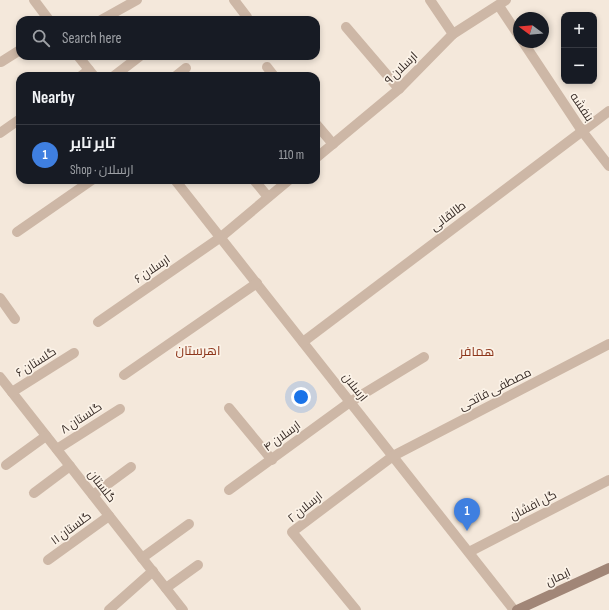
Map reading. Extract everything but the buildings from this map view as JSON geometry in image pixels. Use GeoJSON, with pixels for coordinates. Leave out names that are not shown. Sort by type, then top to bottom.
{"type":"FeatureCollection","features":[{"type":"Feature","properties":{"kind":"street"},"geometry":{"type":"LineString","coordinates":[[34,0],[47,16]]}},
{"type":"Feature","properties":{"kind":"street"},"geometry":{"type":"LineString","coordinates":[[108,16],[137,0]]}},
{"type":"Feature","properties":{"kind":"street"},"geometry":{"type":"LineString","coordinates":[[234,0],[246,16]]}},
{"type":"Feature","properties":{"kind":"street"},"geometry":{"type":"LineString","coordinates":[[430,0],[454,34]]}},
{"type":"Feature","properties":{"kind":"street"},"geometry":{"type":"LineString","coordinates":[[502,3],[513,24]]}},
{"type":"Feature","properties":{"kind":"street","name":"ارسلان ۹"},"geometry":{"type":"LineString","coordinates":[[320,155],[399,89],[454,34],[502,3]]}},
{"type":"Feature","properties":{"kind":"street"},"geometry":{"type":"LineString","coordinates":[[346,27],[399,89]]}},
{"type":"Feature","properties":{"kind":"street","name":"بنفشه"},"geometry":{"type":"LineString","coordinates":[[527,48],[582,131],[609,166]]}},
{"type":"Feature","properties":{"kind":"street"},"geometry":{"type":"LineString","coordinates":[[1,62],[16,53]]}},
{"type":"Feature","properties":{"kind":"street"},"geometry":{"type":"LineString","coordinates":[[80,60],[87,72]]}},
{"type":"Feature","properties":{"kind":"street"},"geometry":{"type":"LineString","coordinates":[[119,72],[135,60]]}},
{"type":"Feature","properties":{"kind":"street"},"geometry":{"type":"LineString","coordinates":[[267,67],[271,72]]}},
{"type":"Feature","properties":{"kind":"street"},"geometry":{"type":"LineString","coordinates":[[181,72],[186,68]]}},
{"type":"Feature","properties":{"kind":"street","name":"طالقانی"},"geometry":{"type":"LineString","coordinates":[[303,342],[609,111]]}},
{"type":"Feature","properties":{"kind":"street"},"geometry":{"type":"LineString","coordinates":[[0,133],[16,122]]}},
{"type":"Feature","properties":{"kind":"street"},"geometry":{"type":"LineString","coordinates":[[320,129],[333,144]]}},
{"type":"Feature","properties":{"kind":"street"},"geometry":{"type":"LineString","coordinates":[[17,232],[86,184]]}},
{"type":"Feature","properties":{"kind":"street","name":"ارسلان"},"geometry":{"type":"LineString","coordinates":[[179,184],[515,610]]}},
{"type":"Feature","properties":{"kind":"street"},"geometry":{"type":"LineString","coordinates":[[257,184],[268,198]]}},
{"type":"Feature","properties":{"kind":"street"},"geometry":{"type":"LineString","coordinates":[[221,237],[284,184]]}},
{"type":"Feature","properties":{"kind":"street","name":"ارسلان ۶"},"geometry":{"type":"LineString","coordinates":[[98,322],[221,237]]}},
{"type":"Feature","properties":{"kind":"street"},"geometry":{"type":"LineString","coordinates":[[124,375],[256,283]]}},
{"type":"Feature","properties":{"kind":"street"},"geometry":{"type":"LineString","coordinates":[[0,298],[16,319]]}},
{"type":"Feature","properties":{"kind":"street","name":"مصطفی فاتحی"},"geometry":{"type":"LineString","coordinates":[[393,456],[609,344]]}},
{"type":"Feature","properties":{"kind":"street","name":"گلستان ۶"},"geometry":{"type":"LineString","coordinates":[[12,392],[74,353]]}},
{"type":"Feature","properties":{"kind":"street","name":"ارسلان ۴"},"geometry":{"type":"LineString","coordinates":[[229,490],[350,402],[424,357]]}},
{"type":"Feature","properties":{"kind":"street","name":"گلستان"},"geometry":{"type":"LineString","coordinates":[[0,377],[183,610]]}},
{"type":"Feature","properties":{"kind":"street"},"geometry":{"type":"LineString","coordinates":[[229,408],[272,460]]}},
{"type":"Feature","properties":{"kind":"street","name":"گلستان ۸"},"geometry":{"type":"LineString","coordinates":[[57,449],[120,409]]}},
{"type":"Feature","properties":{"kind":"street"},"geometry":{"type":"LineString","coordinates":[[6,465],[46,436]]}},
{"type":"Feature","properties":{"kind":"street","name":"ارسلان ۲"},"geometry":{"type":"LineString","coordinates":[[356,610],[292,532],[393,456]]}},
{"type":"Feature","properties":{"kind":"street"},"geometry":{"type":"LineString","coordinates":[[34,493],[70,466]]}},
{"type":"Feature","properties":{"kind":"street"},"geometry":{"type":"LineString","coordinates":[[92,495],[131,467]]}},
{"type":"Feature","properties":{"kind":"street","name":"گل افشان"},"geometry":{"type":"LineString","coordinates":[[469,552],[609,480]]}},
{"type":"Feature","properties":{"kind":"street","name":"گلستان ۱۱"},"geometry":{"type":"LineString","coordinates":[[48,560],[109,516]]}},
{"type":"Feature","properties":{"kind":"street"},"geometry":{"type":"LineString","coordinates":[[142,558],[189,524]]}},
{"type":"Feature","properties":{"kind":"street"},"geometry":{"type":"LineString","coordinates":[[166,588],[198,565]]}},
{"type":"Feature","properties":{"kind":"street","name":"ایمان"},"geometry":{"type":"LineString","coordinates":[[515,610],[609,568]]}},
{"type":"Feature","properties":{"kind":"street"},"geometry":{"type":"LineString","coordinates":[[108,610],[153,571]]}},
{"type":"Feature","properties":{"kind":"place","name":"تایر تایر"},"geometry":{"type":"Point","coordinates":[467,531]}},
{"type":"Feature","properties":{"kind":"district","name":"اهرستان"},"geometry":{"type":"Point","coordinates":[198,350]}},
{"type":"Feature","properties":{"kind":"district","name":"همافر"},"geometry":{"type":"Point","coordinates":[477,351]}}]}
